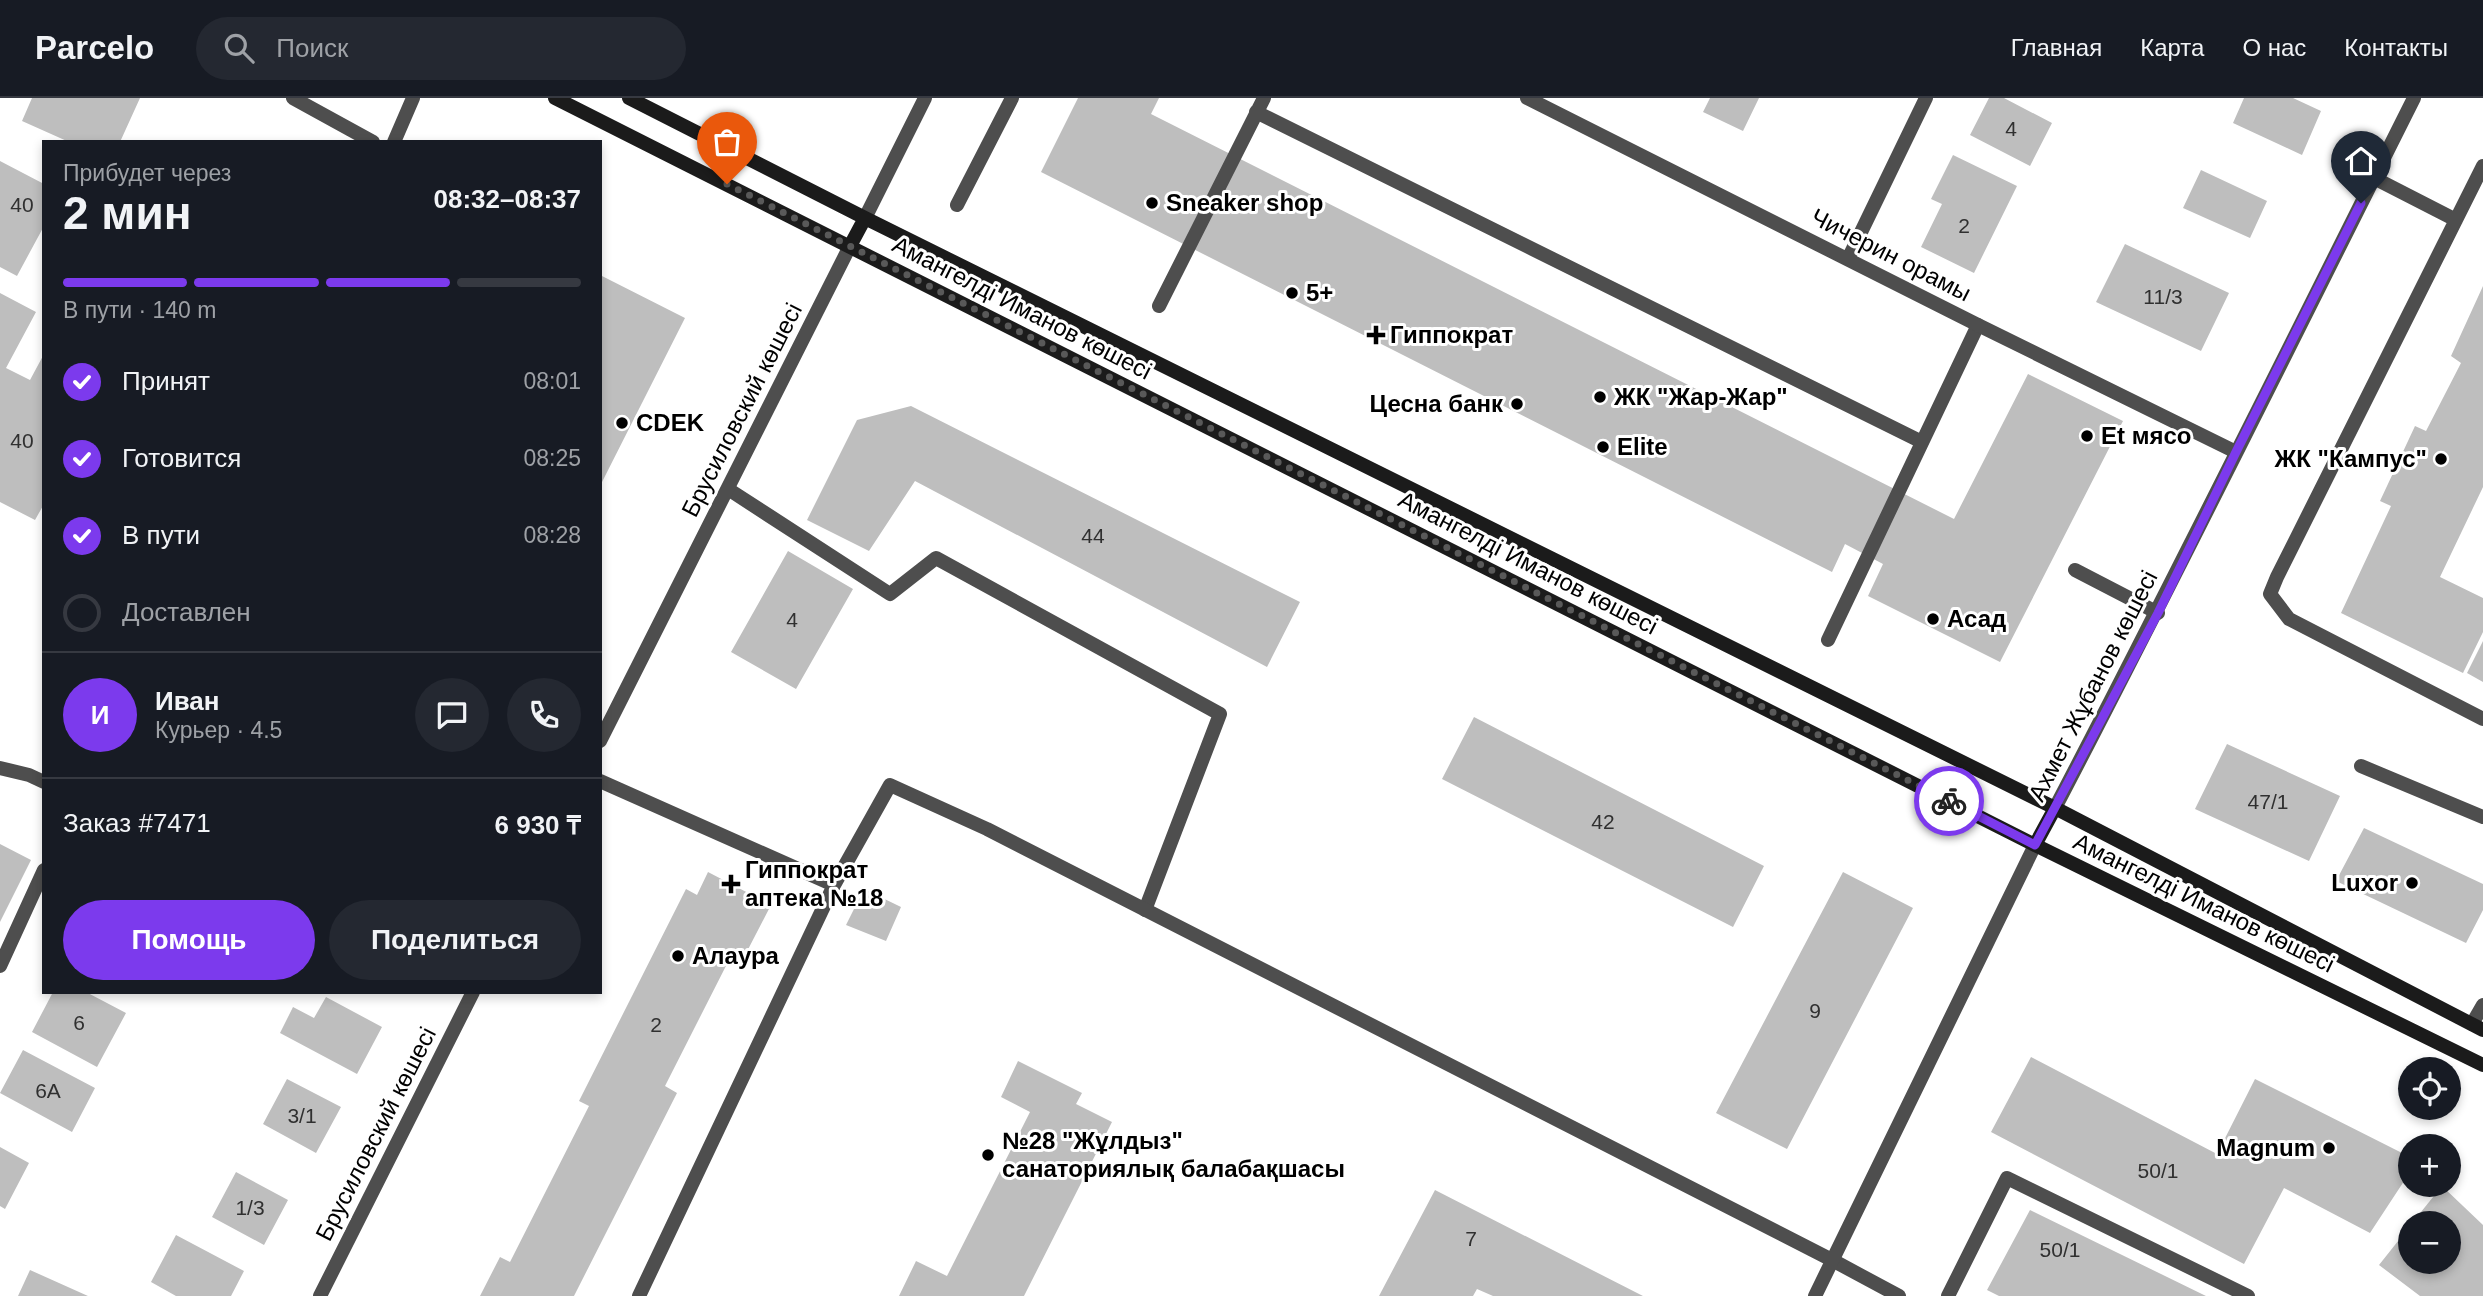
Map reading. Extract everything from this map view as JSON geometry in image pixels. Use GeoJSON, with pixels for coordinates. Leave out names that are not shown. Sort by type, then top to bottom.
{"type":"FeatureCollection","features":[{"type":"Feature","properties":{"kind":"main road","name":"Амангелді Иманов көшесі"},"geometry":{"type":"LineString","coordinates":[[555,98],[2035,845],[2483,1065]]}},
{"type":"Feature","properties":{"kind":"main road","name":"Амангелді Иманов көшесі"},"geometry":{"type":"LineString","coordinates":[[629,98],[864,218],[2055,808],[2478,1027]]}},
{"type":"Feature","properties":{"kind":"main road","name":"Брусиловский көшесі"},"geometry":{"type":"LineString","coordinates":[[850,246],[864,218]]}},
{"type":"Feature","properties":{"kind":"main road","name":"Ахмет Жұбанов көшесі"},"geometry":{"type":"LineString","coordinates":[[2035,845],[2055,808]]}},
{"type":"Feature","properties":{"kind":"street"},"geometry":{"type":"LineString","coordinates":[[293,98],[369,140]]}},
{"type":"Feature","properties":{"kind":"street"},"geometry":{"type":"LineString","coordinates":[[395,140],[413,98]]}},
{"type":"Feature","properties":{"kind":"street","name":"Брусиловский көшесі"},"geometry":{"type":"LineString","coordinates":[[864,218],[925,98]]}},
{"type":"Feature","properties":{"kind":"street"},"geometry":{"type":"LineString","coordinates":[[957,205],[1012,98]]}},
{"type":"Feature","properties":{"kind":"street"},"geometry":{"type":"LineString","coordinates":[[1159,306],[1264,98]]}},
{"type":"Feature","properties":{"kind":"street","name":"Чичерин орамы"},"geometry":{"type":"LineString","coordinates":[[1527,98],[2236,452]]}},
{"type":"Feature","properties":{"kind":"street"},"geometry":{"type":"LineString","coordinates":[[1848,259],[1926,98]]}},
{"type":"Feature","properties":{"kind":"street","name":"Ахмет Жұбанов көшесі"},"geometry":{"type":"LineString","coordinates":[[2055,808],[2158,613],[2414,98]]}},
{"type":"Feature","properties":{"kind":"street"},"geometry":{"type":"LineString","coordinates":[[1256,112],[1922,442]]}},
{"type":"Feature","properties":{"kind":"street"},"geometry":{"type":"LineString","coordinates":[[2483,166],[2270,594],[2289,619],[2483,719]]}},
{"type":"Feature","properties":{"kind":"street"},"geometry":{"type":"LineString","coordinates":[[2374,178],[2456,220]]}},
{"type":"Feature","properties":{"kind":"street","name":"Брусиловский көшесі"},"geometry":{"type":"LineString","coordinates":[[602,737],[850,246]]}},
{"type":"Feature","properties":{"kind":"street"},"geometry":{"type":"LineString","coordinates":[[1828,640],[1978,325]]}},
{"type":"Feature","properties":{"kind":"street"},"geometry":{"type":"LineString","coordinates":[[728,489],[890,594],[936,558],[1220,713],[1145,910]]}},
{"type":"Feature","properties":{"kind":"street"},"geometry":{"type":"LineString","coordinates":[[2075,570],[2158,613]]}},
{"type":"Feature","properties":{"kind":"street"},"geometry":{"type":"LineString","coordinates":[[2361,766],[2483,817]]}},
{"type":"Feature","properties":{"kind":"street"},"geometry":{"type":"LineString","coordinates":[[0,768],[42,781]]}},
{"type":"Feature","properties":{"kind":"street"},"geometry":{"type":"LineString","coordinates":[[602,782],[834,885]]}},
{"type":"Feature","properties":{"kind":"street"},"geometry":{"type":"LineString","coordinates":[[639,1296],[834,885],[890,785],[987,829],[1899,1296]]}},
{"type":"Feature","properties":{"kind":"street","name":"Ахмет Жұбанов көшесі"},"geometry":{"type":"LineString","coordinates":[[1815,1296],[2035,845]]}},
{"type":"Feature","properties":{"kind":"street"},"geometry":{"type":"LineString","coordinates":[[0,966],[42,874]]}},
{"type":"Feature","properties":{"kind":"street","name":"Брусиловский көшесі"},"geometry":{"type":"LineString","coordinates":[[320,1296],[472,994]]}},
{"type":"Feature","properties":{"kind":"street"},"geometry":{"type":"LineString","coordinates":[[2478,1027],[2483,1005]]}},
{"type":"Feature","properties":{"kind":"street"},"geometry":{"type":"LineString","coordinates":[[1948,1296],[2007,1178],[2248,1296]]}},
{"type":"Feature","properties":{"kind":"building"},"geometry":{"type":"Polygon","coordinates":[[[32,98],[140,98],[121,140],[65,140],[22,121],[32,98]]]}},
{"type":"Feature","properties":{"kind":"building","name":"ЖК \"Жар-Жар\""},"geometry":{"type":"Polygon","coordinates":[[[1078,98],[1159,98],[1151,114],[1954,519],[2028,374],[2123,421],[2000,662],[1868,596],[1883,564],[1845,544],[1832,572],[1041,172],[1078,98]]]}},
{"type":"Feature","properties":{"kind":"building"},"geometry":{"type":"Polygon","coordinates":[[[1710,98],[1759,98],[1743,131],[1703,112],[1710,98]]]}},
{"type":"Feature","properties":{"kind":"building"},"geometry":{"type":"Polygon","coordinates":[[[1989,98],[2004,98],[2052,123],[2030,166],[1970,135],[1989,98]]]}},
{"type":"Feature","properties":{"kind":"building"},"geometry":{"type":"Polygon","coordinates":[[[2244,98],[2293,98],[2321,111],[2302,155],[2233,123],[2244,98]]]}},
{"type":"Feature","properties":{"kind":"building"},"geometry":{"type":"Polygon","coordinates":[[[1953,155],[2017,186],[1974,273],[1921,247],[1942,204],[1931,199],[1953,155]]]}},
{"type":"Feature","properties":{"kind":"building"},"geometry":{"type":"Polygon","coordinates":[[[0,161],[42,183],[42,230],[17,276],[0,267],[0,161]]]}},
{"type":"Feature","properties":{"kind":"building"},"geometry":{"type":"Polygon","coordinates":[[[2201,170],[2267,201],[2250,238],[2183,208],[2201,170]]]}},
{"type":"Feature","properties":{"kind":"building"},"geometry":{"type":"Polygon","coordinates":[[[2125,244],[2229,293],[2201,351],[2096,302],[2125,244]]]}},
{"type":"Feature","properties":{"kind":"building"},"geometry":{"type":"Polygon","coordinates":[[[602,276],[685,318],[602,482],[602,276]]]}},
{"type":"Feature","properties":{"kind":"building","name":"ЖК \"Кампус\""},"geometry":{"type":"Polygon","coordinates":[[[2483,286],[2483,487],[2440,577],[2483,598],[2483,632],[2463,673],[2341,613],[2391,506],[2380,501],[2415,426],[2426,431],[2461,363],[2451,356],[2483,286]]]}},
{"type":"Feature","properties":{"kind":"building"},"geometry":{"type":"Polygon","coordinates":[[[0,293],[36,312],[6,368],[30,380],[42,358],[42,508],[35,520],[0,502],[0,293]]]}},
{"type":"Feature","properties":{"kind":"building"},"geometry":{"type":"Polygon","coordinates":[[[911,406],[1300,602],[1267,667],[915,481],[869,551],[807,520],[857,420],[911,406]]]}},
{"type":"Feature","properties":{"kind":"building"},"geometry":{"type":"Polygon","coordinates":[[[788,551],[853,589],[796,689],[731,652],[788,551]]]}},
{"type":"Feature","properties":{"kind":"building"},"geometry":{"type":"Polygon","coordinates":[[[2483,641],[2483,682],[2467,673],[2483,641]]]}},
{"type":"Feature","properties":{"kind":"building"},"geometry":{"type":"Polygon","coordinates":[[[1474,717],[1764,866],[1733,927],[1442,779],[1474,717]]]}},
{"type":"Feature","properties":{"kind":"building"},"geometry":{"type":"Polygon","coordinates":[[[2227,744],[2340,796],[2309,861],[2195,809],[2227,744]]]}},
{"type":"Feature","properties":{"kind":"building"},"geometry":{"type":"Polygon","coordinates":[[[2364,828],[2483,884],[2483,910],[2466,943],[2336,881],[2364,828]]]}},
{"type":"Feature","properties":{"kind":"building"},"geometry":{"type":"Polygon","coordinates":[[[0,844],[31,860],[0,922],[0,844]]]}},
{"type":"Feature","properties":{"kind":"building"},"geometry":{"type":"Polygon","coordinates":[[[708,872],[771,905],[741,963],[730,958],[665,1086],[677,1093],[574,1296],[480,1296],[500,1257],[510,1262],[589,1106],[579,1101],[686,889],[697,895],[708,872]]]}},
{"type":"Feature","properties":{"kind":"building"},"geometry":{"type":"Polygon","coordinates":[[[1843,872],[1913,908],[1787,1149],[1716,1113],[1843,872]]]}},
{"type":"Feature","properties":{"kind":"building"},"geometry":{"type":"Polygon","coordinates":[[[864,889],[901,907],[886,941],[846,925],[864,889]]]}},
{"type":"Feature","properties":{"kind":"building"},"geometry":{"type":"Polygon","coordinates":[[[52,994],[90,994],[126,1013],[97,1067],[32,1032],[52,994]]]}},
{"type":"Feature","properties":{"kind":"building"},"geometry":{"type":"Polygon","coordinates":[[[326,997],[382,1027],[357,1074],[280,1033],[293,1007],[314,1018],[326,997]]]}},
{"type":"Feature","properties":{"kind":"building"},"geometry":{"type":"Polygon","coordinates":[[[23,1050],[95,1088],[72,1132],[0,1093],[23,1050]]]}},
{"type":"Feature","properties":{"kind":"building"},"geometry":{"type":"Polygon","coordinates":[[[2031,1057],[2217,1154],[2255,1079],[2398,1151],[2398,1190],[2370,1233],[2284,1188],[2244,1264],[1991,1132],[2031,1057]]]}},
{"type":"Feature","properties":{"kind":"building"},"geometry":{"type":"Polygon","coordinates":[[[1018,1061],[1082,1093],[1076,1104],[1112,1122],[1024,1296],[899,1296],[916,1261],[947,1276],[1030,1112],[1001,1097],[1018,1061]]]}},
{"type":"Feature","properties":{"kind":"building"},"geometry":{"type":"Polygon","coordinates":[[[287,1079],[341,1107],[316,1153],[263,1124],[287,1079]]]}},
{"type":"Feature","properties":{"kind":"building"},"geometry":{"type":"Polygon","coordinates":[[[0,1147],[29,1163],[5,1209],[0,1206],[0,1147]]]}},
{"type":"Feature","properties":{"kind":"building"},"geometry":{"type":"Polygon","coordinates":[[[236,1172],[288,1200],[264,1245],[212,1217],[236,1172]]]}},
{"type":"Feature","properties":{"kind":"building"},"geometry":{"type":"Polygon","coordinates":[[[1435,1190],[1643,1296],[1493,1296],[1477,1289],[1473,1296],[1379,1296],[1435,1190]]]}},
{"type":"Feature","properties":{"kind":"building"},"geometry":{"type":"Polygon","coordinates":[[[2433,1197],[2454,1197],[2483,1225],[2483,1296],[2420,1296],[2379,1265],[2398,1241],[2398,1274],[2461,1274],[2461,1211],[2422,1211],[2433,1197]]]}},
{"type":"Feature","properties":{"kind":"building"},"geometry":{"type":"Polygon","coordinates":[[[2030,1210],[2206,1296],[1999,1296],[1987,1290],[2030,1210]]]}},
{"type":"Feature","properties":{"kind":"building"},"geometry":{"type":"Polygon","coordinates":[[[176,1235],[244,1271],[231,1296],[176,1296],[151,1282],[176,1235]]]}},
{"type":"Feature","properties":{"kind":"building"},"geometry":{"type":"Polygon","coordinates":[[[30,1270],[88,1296],[18,1296],[30,1270]]]}},
{"type":"Feature","properties":{"kind":"way so far"},"geometry":{"type":"LineString","coordinates":[[727,184],[1949,801]]}},
{"type":"Feature","properties":{"kind":"place","name":"Sneaker shop"},"geometry":{"type":"Point","coordinates":[1152,203]}},
{"type":"Feature","properties":{"kind":"place","name":"5+"},"geometry":{"type":"Point","coordinates":[1292,293]}},
{"type":"Feature","properties":{"kind":"place","name":"Гиппократ"},"geometry":{"type":"Point","coordinates":[1376,335]}},
{"type":"Feature","properties":{"kind":"place","name":"ЖК \"Жар-Жар\""},"geometry":{"type":"Point","coordinates":[1600,397]}},
{"type":"Feature","properties":{"kind":"place","name":"Цесна банк"},"geometry":{"type":"Point","coordinates":[1517,404]}},
{"type":"Feature","properties":{"kind":"place","name":"CDEK"},"geometry":{"type":"Point","coordinates":[622,423]}},
{"type":"Feature","properties":{"kind":"place","name":"Et мясо"},"geometry":{"type":"Point","coordinates":[2087,436]}},
{"type":"Feature","properties":{"kind":"place","name":"Elite"},"geometry":{"type":"Point","coordinates":[1603,447]}},
{"type":"Feature","properties":{"kind":"place","name":"ЖК \"Кампус\""},"geometry":{"type":"Point","coordinates":[2441,459]}},
{"type":"Feature","properties":{"kind":"place","name":"Асад"},"geometry":{"type":"Point","coordinates":[1933,619]}},
{"type":"Feature","properties":{"kind":"place","name":"Luxor"},"geometry":{"type":"Point","coordinates":[2412,883]}},
{"type":"Feature","properties":{"kind":"place","name":"Гиппократ аптека №18"},"geometry":{"type":"Point","coordinates":[731,884]}},
{"type":"Feature","properties":{"kind":"place","name":"Алаура"},"geometry":{"type":"Point","coordinates":[678,956]}},
{"type":"Feature","properties":{"kind":"place","name":"Magnum"},"geometry":{"type":"Point","coordinates":[2329,1148]}},
{"type":"Feature","properties":{"kind":"place","name":"№28 \"Жұлдыз\" санаториялық балабақшасы"},"geometry":{"type":"Point","coordinates":[988,1155]}},
{"type":"Feature","properties":{"kind":"route"},"geometry":{"type":"LineString","coordinates":[[1949,801],[2035,845],[2158,613],[2361,203]]}}]}
